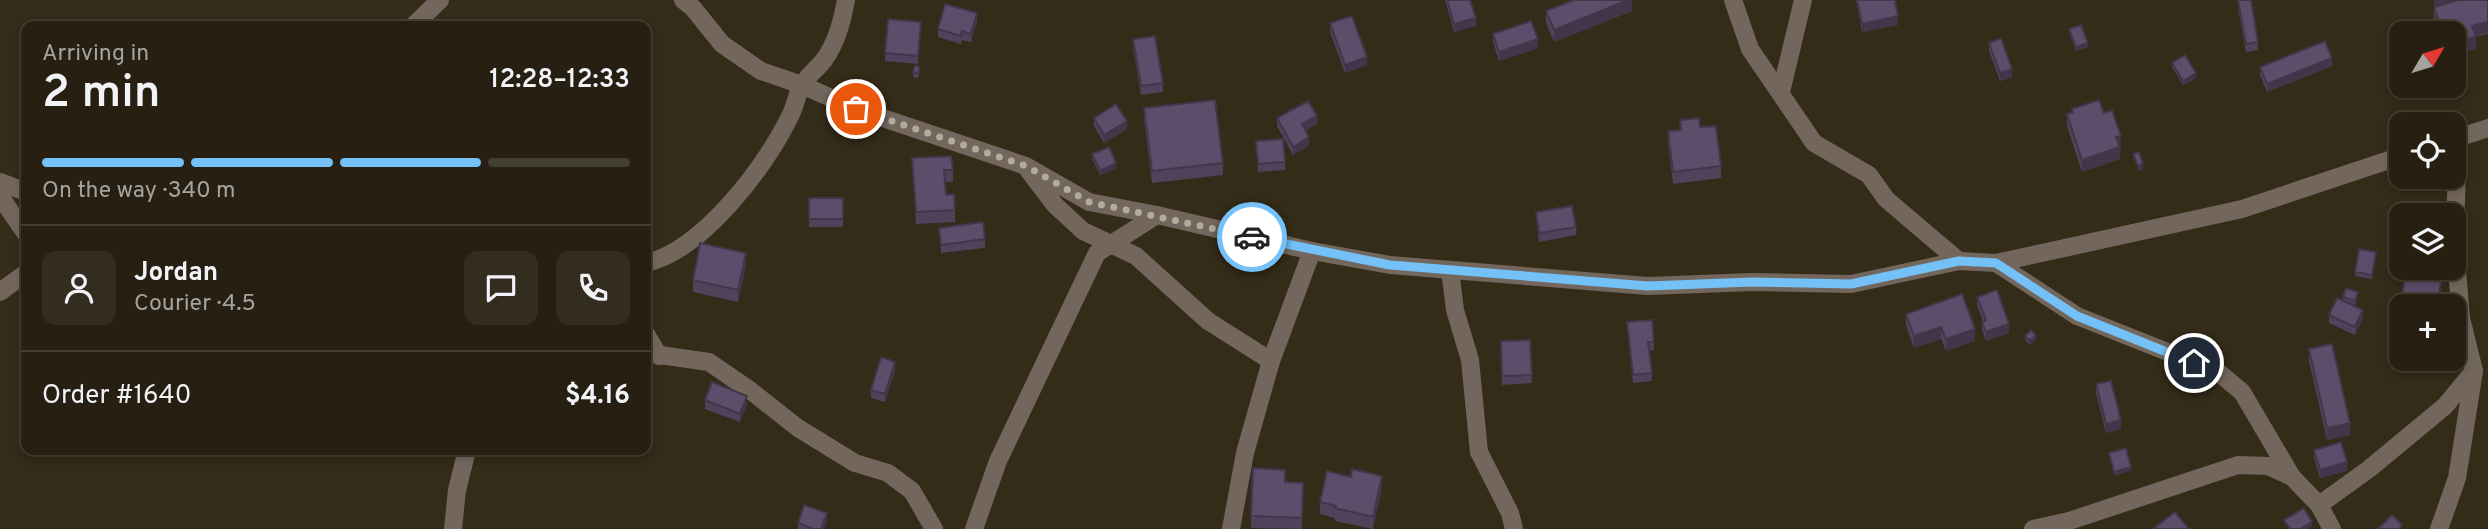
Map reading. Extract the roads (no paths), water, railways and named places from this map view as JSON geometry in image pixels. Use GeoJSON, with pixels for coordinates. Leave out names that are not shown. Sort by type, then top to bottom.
{"type":"FeatureCollection","features":[{"type":"Feature","properties":{"kind":"street"},"geometry":{"type":"LineString","coordinates":[[413,0],[418,21]]}},
{"type":"Feature","properties":{"kind":"street"},"geometry":{"type":"LineString","coordinates":[[422,21],[440,0]]}},
{"type":"Feature","properties":{"kind":"street"},"geometry":{"type":"LineString","coordinates":[[683,0],[693,8],[722,44],[761,71],[802,85],[856,109],[1026,166],[1089,202],[1312,251],[1390,265],[1648,286],[1752,282],[1851,284],[1959,261],[1996,263],[2242,209],[2389,160]]}},
{"type":"Feature","properties":{"kind":"street"},"geometry":{"type":"LineString","coordinates":[[651,261],[688,244],[724,211],[766,158],[792,113],[802,85],[830,49],[840,29],[846,0]]}},
{"type":"Feature","properties":{"kind":"street"},"geometry":{"type":"LineString","coordinates":[[1733,0],[1750,49],[1782,92],[1814,143],[1870,175],[1886,199],[1959,261]]}},
{"type":"Feature","properties":{"kind":"street"},"geometry":{"type":"LineString","coordinates":[[1782,92],[1803,0]]}},
{"type":"Feature","properties":{"kind":"street"},"geometry":{"type":"LineString","coordinates":[[2466,135],[2488,128]]}},
{"type":"Feature","properties":{"kind":"street"},"geometry":{"type":"LineString","coordinates":[[1026,166],[1055,205],[1083,231],[1136,256],[1208,321],[1271,361]]}},
{"type":"Feature","properties":{"kind":"street"},"geometry":{"type":"LineString","coordinates":[[0,182],[21,190]]}},
{"type":"Feature","properties":{"kind":"street"},"geometry":{"type":"LineString","coordinates":[[2439,529],[2457,478],[2474,371],[2461,318],[2455,229],[2455,189]]}},
{"type":"Feature","properties":{"kind":"street"},"geometry":{"type":"LineString","coordinates":[[0,196],[21,227]]}},
{"type":"Feature","properties":{"kind":"street"},"geometry":{"type":"LineString","coordinates":[[974,529],[998,461],[1097,253],[1157,215]]}},
{"type":"Feature","properties":{"kind":"street"},"geometry":{"type":"LineString","coordinates":[[1231,529],[1245,453],[1271,361],[1312,251]]}},
{"type":"Feature","properties":{"kind":"street"},"geometry":{"type":"LineString","coordinates":[[1996,263],[2077,316],[2218,372],[2242,392],[2292,477],[2319,505],[2332,529]]}},
{"type":"Feature","properties":{"kind":"street"},"geometry":{"type":"LineString","coordinates":[[1450,270],[1454,310],[1470,360],[1479,452],[1510,513],[1514,529]]}},
{"type":"Feature","properties":{"kind":"street"},"geometry":{"type":"LineString","coordinates":[[0,292],[21,277]]}},
{"type":"Feature","properties":{"kind":"street"},"geometry":{"type":"LineString","coordinates":[[652,354],[709,362],[798,428],[855,463],[888,472],[912,491],[934,529]]}},
{"type":"Feature","properties":{"kind":"street"},"geometry":{"type":"LineString","coordinates":[[2319,505],[2369,469],[2445,405],[2474,371]]}},
{"type":"Feature","properties":{"kind":"street"},"geometry":{"type":"LineString","coordinates":[[453,529],[457,490],[466,455]]}},
{"type":"Feature","properties":{"kind":"street"},"geometry":{"type":"LineString","coordinates":[[2033,529],[2068,521],[2238,465],[2268,466],[2292,477]]}}]}
